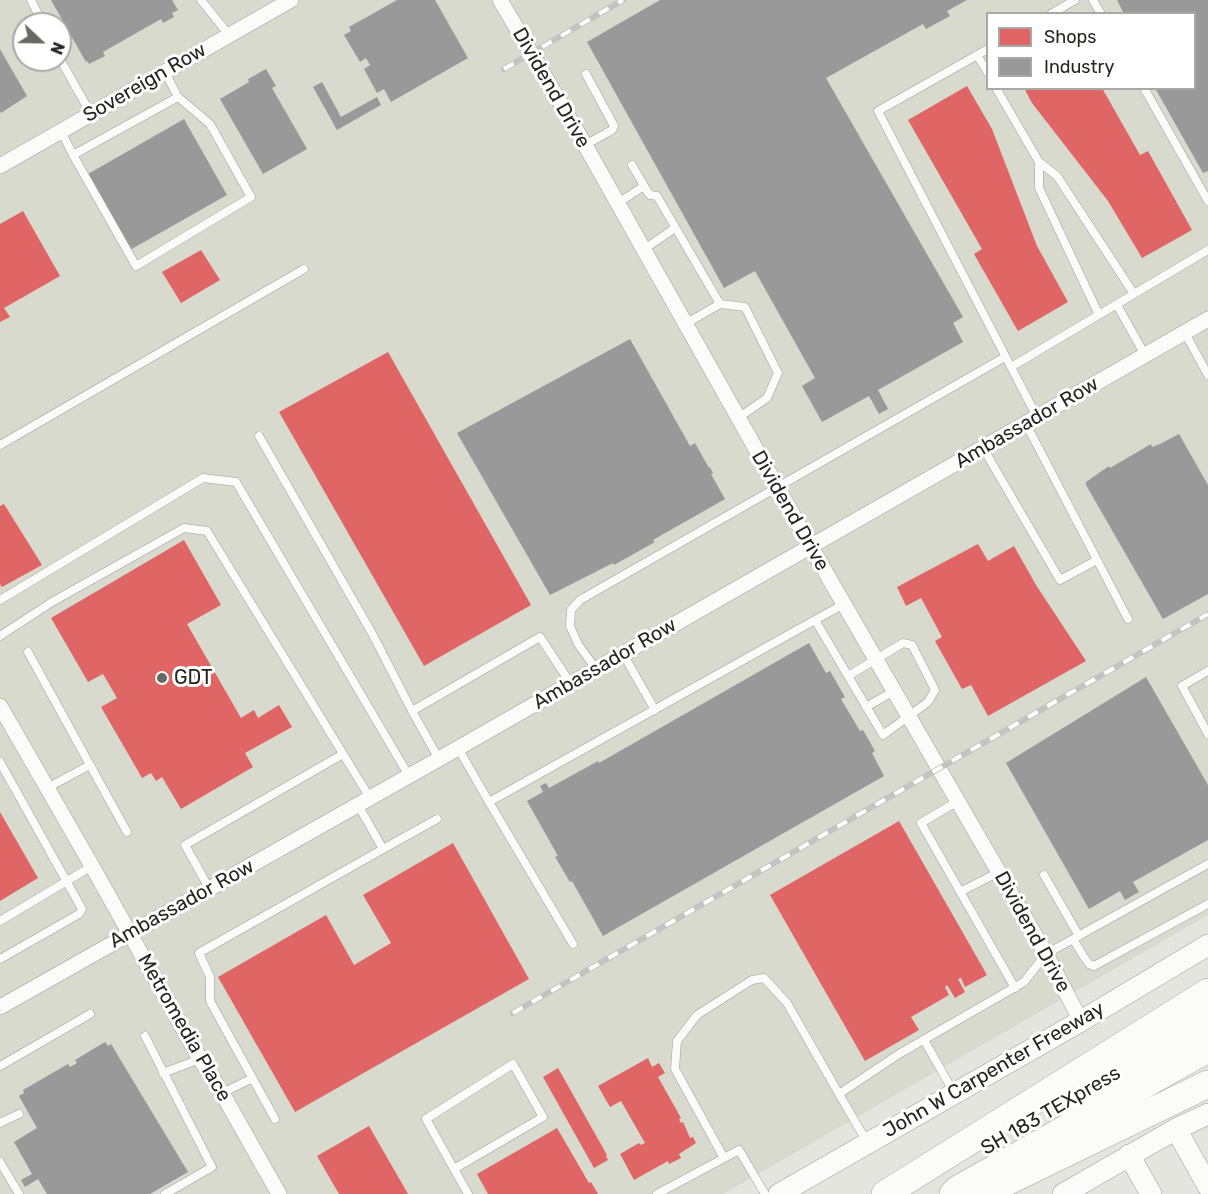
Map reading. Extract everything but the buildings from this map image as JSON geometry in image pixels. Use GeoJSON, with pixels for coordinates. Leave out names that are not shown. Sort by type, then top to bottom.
{"type":"FeatureCollection","features":[{"type":"Feature","properties":{"kind":"highway"},"geometry":{"type":"LineString","coordinates":[[885,1194],[1208,992]]}},
{"type":"Feature","properties":{"kind":"highway","name":"SH 183 TEXpress"},"geometry":{"type":"LineString","coordinates":[[892,1194],[939,1176],[1208,1021]]}},
{"type":"Feature","properties":{"kind":"highway","name":"SH 183 TEXpress"},"geometry":{"type":"LineString","coordinates":[[953,1194],[958,1189],[1208,1049]]}},
{"type":"Feature","properties":{"kind":"highway"},"geometry":{"type":"LineString","coordinates":[[983,1194],[1208,1084]]}},
{"type":"Feature","properties":{"kind":"main road","name":"John W Carpenter Freeway"},"geometry":{"type":"LineString","coordinates":[[779,1194],[1082,1021],[1208,945]]}},
{"type":"Feature","properties":{"kind":"main road"},"geometry":{"type":"LineString","coordinates":[[1063,1194],[1176,1129],[1208,1114]]}},
{"type":"Feature","properties":{"kind":"main road"},"geometry":{"type":"LineString","coordinates":[[1176,1129],[1208,1186]]}},
{"type":"Feature","properties":{"kind":"main road"},"geometry":{"type":"LineString","coordinates":[[1129,1155],[1151,1194]]}},
{"type":"Feature","properties":{"kind":"street","name":"Sovereign Row"},"geometry":{"type":"LineString","coordinates":[[0,166],[291,0]]}},
{"type":"Feature","properties":{"kind":"street","name":"Dividend Drive"},"geometry":{"type":"LineString","coordinates":[[500,0],[1046,954],[1082,1021]]}},
{"type":"Feature","properties":{"kind":"street","name":"Ambassador Row"},"geometry":{"type":"LineString","coordinates":[[0,1007],[571,684],[1208,319]]}},
{"type":"Feature","properties":{"kind":"street","name":"Metromedia Place"},"geometry":{"type":"LineString","coordinates":[[0,706],[279,1194]]}},
{"type":"Feature","properties":{"kind":"lane"},"geometry":{"type":"LineString","coordinates":[[201,0],[229,35]]}},
{"type":"Feature","properties":{"kind":"lane"},"geometry":{"type":"LineString","coordinates":[[1054,12],[1075,0]]}},
{"type":"Feature","properties":{"kind":"lane"},"geometry":{"type":"LineString","coordinates":[[986,50],[878,111],[1011,367],[1031,421],[1097,560],[1128,619]]}},
{"type":"Feature","properties":{"kind":"lane"},"geometry":{"type":"LineString","coordinates":[[977,55],[986,72]]}},
{"type":"Feature","properties":{"kind":"lane"},"geometry":{"type":"LineString","coordinates":[[67,72],[91,114]]}},
{"type":"Feature","properties":{"kind":"lane"},"geometry":{"type":"LineString","coordinates":[[61,131],[136,266],[251,197],[210,124],[178,97],[165,72]]}},
{"type":"Feature","properties":{"kind":"lane"},"geometry":{"type":"LineString","coordinates":[[585,146],[612,130],[614,126],[586,74]]}},
{"type":"Feature","properties":{"kind":"lane"},"geometry":{"type":"LineString","coordinates":[[997,90],[1039,162],[1057,176],[1134,294]]}},
{"type":"Feature","properties":{"kind":"lane"},"geometry":{"type":"LineString","coordinates":[[1145,90],[1208,201]]}},
{"type":"Feature","properties":{"kind":"lane"},"geometry":{"type":"LineString","coordinates":[[73,155],[178,97]]}},
{"type":"Feature","properties":{"kind":"lane"},"geometry":{"type":"LineString","coordinates":[[1039,162],[1039,188],[1099,315]]}},
{"type":"Feature","properties":{"kind":"lane"},"geometry":{"type":"LineString","coordinates":[[632,165],[651,195],[657,196],[720,304]]}},
{"type":"Feature","properties":{"kind":"lane"},"geometry":{"type":"LineString","coordinates":[[616,204],[644,186]]}},
{"type":"Feature","properties":{"kind":"lane"},"geometry":{"type":"LineString","coordinates":[[643,250],[675,228]]}},
{"type":"Feature","properties":{"kind":"lane"},"geometry":{"type":"LineString","coordinates":[[1011,367],[1208,250]]}},
{"type":"Feature","properties":{"kind":"lane"},"geometry":{"type":"LineString","coordinates":[[0,445],[304,269]]}},
{"type":"Feature","properties":{"kind":"lane"},"geometry":{"type":"LineString","coordinates":[[685,324],[720,304],[745,307],[778,373],[767,398],[738,418]]}},
{"type":"Feature","properties":{"kind":"lane"},"geometry":{"type":"LineString","coordinates":[[1117,304],[1145,355]]}},
{"type":"Feature","properties":{"kind":"lane"},"geometry":{"type":"LineString","coordinates":[[1185,333],[1208,375]]}},
{"type":"Feature","properties":{"kind":"lane"},"geometry":{"type":"LineString","coordinates":[[596,669],[578,644],[570,626],[571,610],[579,600],[1005,357]]}},
{"type":"Feature","properties":{"kind":"lane"},"geometry":{"type":"LineString","coordinates":[[259,435],[373,635],[411,711],[439,759]]}},
{"type":"Feature","properties":{"kind":"lane"},"geometry":{"type":"LineString","coordinates":[[983,448],[1060,580],[1097,560]]}},
{"type":"Feature","properties":{"kind":"lane"},"geometry":{"type":"LineString","coordinates":[[0,600],[203,478],[236,482],[409,776]]}},
{"type":"Feature","properties":{"kind":"lane"},"geometry":{"type":"LineString","coordinates":[[0,636],[52,602],[184,528],[207,531],[343,754],[383,849]]}},
{"type":"Feature","properties":{"kind":"lane"},"geometry":{"type":"LineString","coordinates":[[489,802],[844,604]]}},
{"type":"Feature","properties":{"kind":"lane"},"geometry":{"type":"LineString","coordinates":[[815,620],[866,707],[883,735],[928,702],[935,690],[912,645],[903,643],[848,676]]}},
{"type":"Feature","properties":{"kind":"lane"},"geometry":{"type":"LineString","coordinates":[[411,711],[540,637],[571,684]]}},
{"type":"Feature","properties":{"kind":"lane"},"geometry":{"type":"LineString","coordinates":[[28,652],[127,832]]}},
{"type":"Feature","properties":{"kind":"lane"},"geometry":{"type":"LineString","coordinates":[[623,654],[655,710]]}},
{"type":"Feature","properties":{"kind":"lane"},"geometry":{"type":"LineString","coordinates":[[1208,671],[1182,686],[1208,734]]}},
{"type":"Feature","properties":{"kind":"lane"},"geometry":{"type":"LineString","coordinates":[[866,707],[894,691]]}},
{"type":"Feature","properties":{"kind":"lane"},"geometry":{"type":"LineString","coordinates":[[458,748],[573,944]]}},
{"type":"Feature","properties":{"kind":"lane"},"geometry":{"type":"LineString","coordinates":[[209,888],[185,845],[343,754]]}},
{"type":"Feature","properties":{"kind":"lane"},"geometry":{"type":"LineString","coordinates":[[0,762],[82,909],[79,914],[0,959]]}},
{"type":"Feature","properties":{"kind":"lane"},"geometry":{"type":"LineString","coordinates":[[47,788],[90,765]]}},
{"type":"Feature","properties":{"kind":"lane"},"geometry":{"type":"LineString","coordinates":[[958,801],[921,823],[1015,988]]}},
{"type":"Feature","properties":{"kind":"lane"},"geometry":{"type":"LineString","coordinates":[[275,1119],[210,1001],[210,977],[199,953],[436,819]]}},
{"type":"Feature","properties":{"kind":"lane"},"geometry":{"type":"LineString","coordinates":[[839,1094],[924,1040],[1024,982],[1046,954],[1208,864]]}},
{"type":"Feature","properties":{"kind":"lane"},"geometry":{"type":"LineString","coordinates":[[0,921],[92,866]]}},
{"type":"Feature","properties":{"kind":"lane"},"geometry":{"type":"LineString","coordinates":[[960,892],[999,872]]}},
{"type":"Feature","properties":{"kind":"lane"},"geometry":{"type":"LineString","coordinates":[[1044,875],[1084,957],[1089,964],[1094,966],[1208,904]]}},
{"type":"Feature","properties":{"kind":"lane"},"geometry":{"type":"LineString","coordinates":[[724,1158],[675,1069],[677,1041],[697,1015],[752,980],[764,978],[787,1003],[867,1143]]}},
{"type":"Feature","properties":{"kind":"lane"},"geometry":{"type":"LineString","coordinates":[[0,1066],[90,1014]]}},
{"type":"Feature","properties":{"kind":"lane"},"geometry":{"type":"LineString","coordinates":[[145,1036],[212,1167],[165,1194]]}},
{"type":"Feature","properties":{"kind":"lane"},"geometry":{"type":"LineString","coordinates":[[924,1040],[954,1094]]}},
{"type":"Feature","properties":{"kind":"lane"},"geometry":{"type":"LineString","coordinates":[[163,1073],[200,1059]]}},
{"type":"Feature","properties":{"kind":"lane"},"geometry":{"type":"LineString","coordinates":[[454,1169],[543,1117],[513,1064],[426,1119],[454,1169],[468,1194]]}},
{"type":"Feature","properties":{"kind":"lane"},"geometry":{"type":"LineString","coordinates":[[222,1093],[251,1079]]}},
{"type":"Feature","properties":{"kind":"lane"},"geometry":{"type":"LineString","coordinates":[[0,1123],[19,1114]]}},
{"type":"Feature","properties":{"kind":"lane"},"geometry":{"type":"LineString","coordinates":[[657,1194],[739,1150],[765,1194]]}},
{"type":"Feature","properties":{"kind":"lane"},"geometry":{"type":"LineString","coordinates":[[0,1162],[19,1194]]}},
{"type":"Feature","properties":{"kind":"lane"},"geometry":{"type":"LineString","coordinates":[[0,1183],[9,1178]]}},
{"type":"Feature","properties":{"kind":"shaded area"},"geometry":{"type":"Polygon","coordinates":[[[0,0],[1208,0],[1208,915],[723,1194],[0,1194],[0,0]]]}},
{"type":"Feature","properties":{"kind":"railway"},"geometry":{"type":"LineString","coordinates":[[504,69],[623,0]]}},
{"type":"Feature","properties":{"kind":"railway"},"geometry":{"type":"LineString","coordinates":[[513,1013],[1208,614]]}},
{"type":"Feature","properties":{"kind":"place","name":"GDT"},"geometry":{"type":"Point","coordinates":[162,678]}}]}
